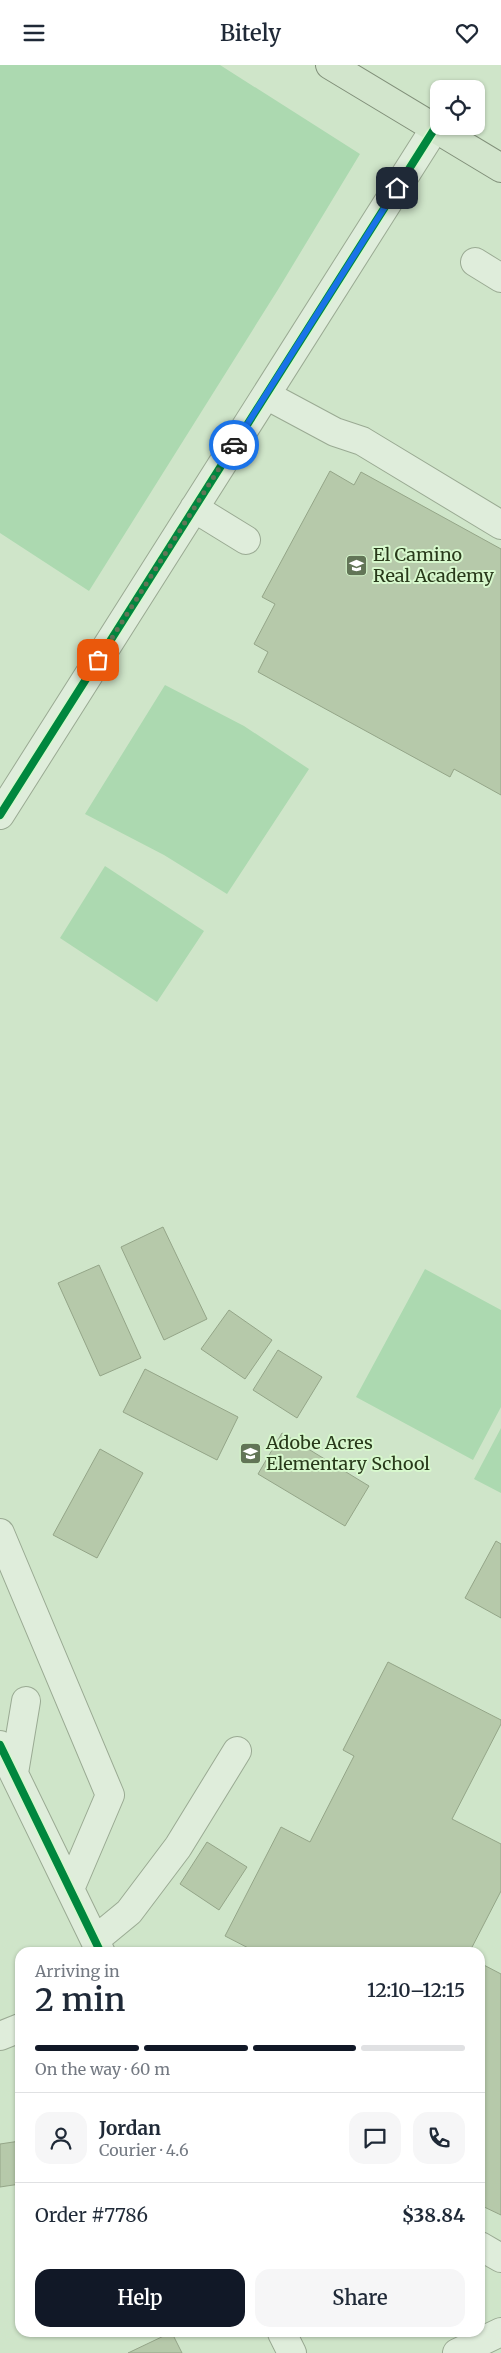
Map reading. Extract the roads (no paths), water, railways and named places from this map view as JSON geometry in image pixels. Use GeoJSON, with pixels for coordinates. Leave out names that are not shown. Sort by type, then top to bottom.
{"type":"FeatureCollection","features":[{"type":"Feature","properties":{"kind":"main road"},"geometry":{"type":"LineString","coordinates":[[330,65],[430,125]]}},
{"type":"Feature","properties":{"kind":"main road"},"geometry":{"type":"LineString","coordinates":[[447,135],[501,168]]}},
{"type":"Feature","properties":{"kind":"street"},"geometry":{"type":"LineString","coordinates":[[0,812],[431,135]]}},
{"type":"Feature","properties":{"kind":"street"},"geometry":{"type":"LineString","coordinates":[[475,262],[501,278]]}},
{"type":"Feature","properties":{"kind":"street"},"geometry":{"type":"LineString","coordinates":[[266,395],[335,431],[362,441],[501,525]]}},
{"type":"Feature","properties":{"kind":"street"},"geometry":{"type":"LineString","coordinates":[[194,508],[246,540]]}},
{"type":"Feature","properties":{"kind":"street"},"geometry":{"type":"LineString","coordinates":[[0,1533],[110,1795],[70,1889]]}},
{"type":"Feature","properties":{"kind":"street"},"geometry":{"type":"LineString","coordinates":[[14,1773],[26,1701]]}},
{"type":"Feature","properties":{"kind":"street"},"geometry":{"type":"LineString","coordinates":[[0,1745],[98,1946],[129,1912],[178,1847],[237,1751]]}},
{"type":"Feature","properties":{"kind":"street"},"geometry":{"type":"LineString","coordinates":[[0,2037],[15,2030]]}},
{"type":"Feature","properties":{"kind":"street"},"geometry":{"type":"LineString","coordinates":[[485,2249],[501,2258]]}},
{"type":"Feature","properties":{"kind":"street"},"geometry":{"type":"LineString","coordinates":[[457,2353],[501,2332]]}},
{"type":"Feature","properties":{"kind":"street"},"geometry":{"type":"LineString","coordinates":[[284,2337],[292,2353]]}},
{"type":"Feature","properties":{"kind":"place","name":"El Camino Real Academy"},"geometry":{"type":"Point","coordinates":[357,565]}},
{"type":"Feature","properties":{"kind":"place","name":"Adobe Acres Elementary School"},"geometry":{"type":"Point","coordinates":[250,1453]}}]}
